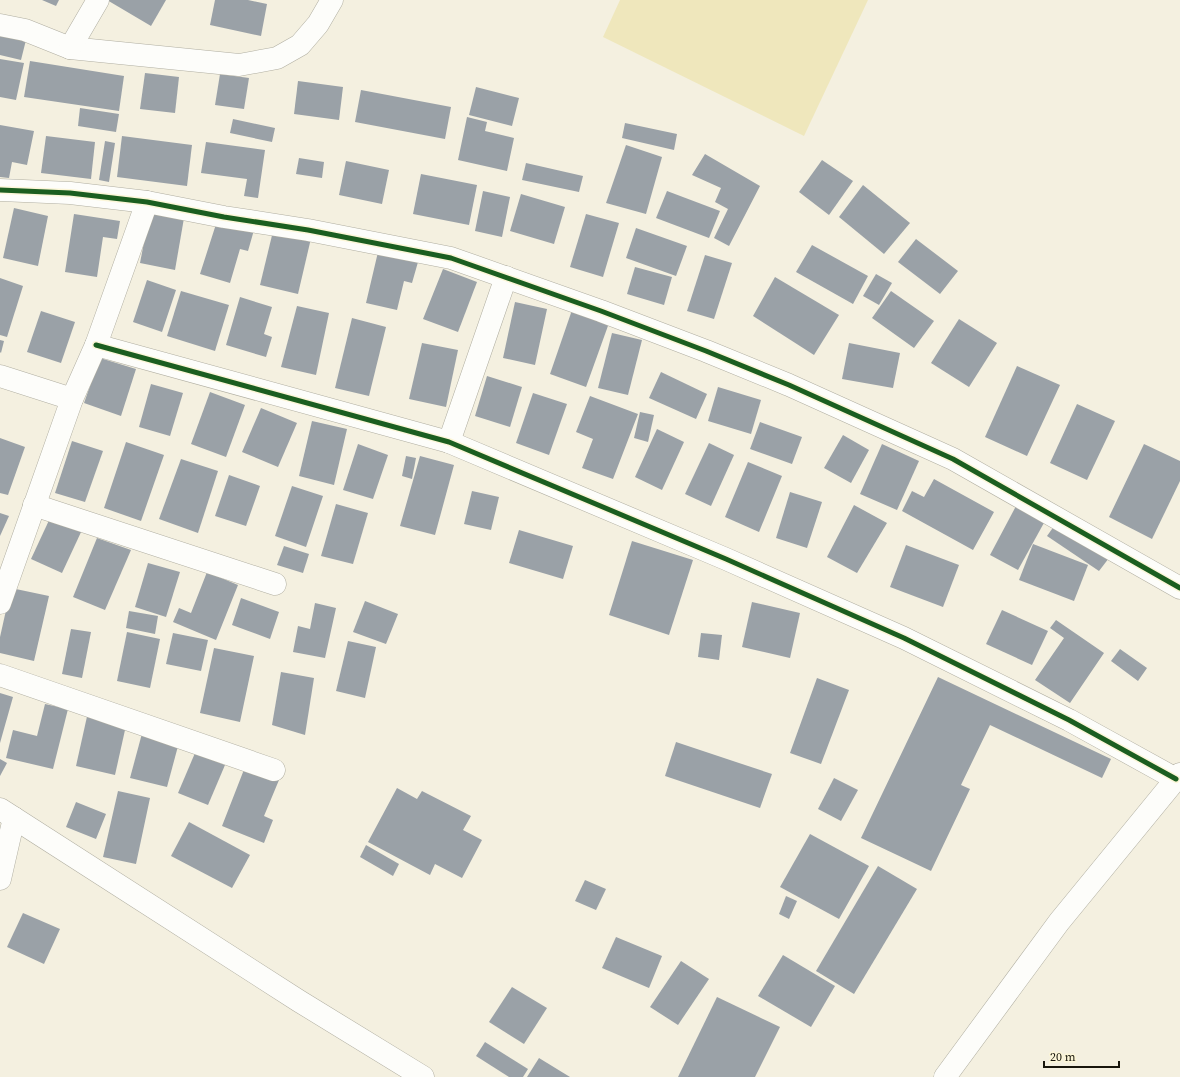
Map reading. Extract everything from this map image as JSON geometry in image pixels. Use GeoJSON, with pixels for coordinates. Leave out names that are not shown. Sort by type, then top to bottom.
{"type":"FeatureCollection","features":[{"type":"Feature","properties":{"kind":"street"},"geometry":{"type":"LineString","coordinates":[[70,48],[98,0]]}},
{"type":"Feature","properties":{"kind":"street"},"geometry":{"type":"LineString","coordinates":[[0,25],[25,30],[70,48],[239,65],[277,58],[300,45],[318,24],[332,0]]}},
{"type":"Feature","properties":{"kind":"street"},"geometry":{"type":"LineString","coordinates":[[0,190],[70,193],[147,202],[224,217],[308,230],[451,258],[601,311],[734,362],[789,385],[946,456],[1180,588]]}},
{"type":"Feature","properties":{"kind":"street"},"geometry":{"type":"LineString","coordinates":[[0,603],[72,399],[96,345],[147,202]]}},
{"type":"Feature","properties":{"kind":"street"},"geometry":{"type":"LineString","coordinates":[[449,442],[506,277]]}},
{"type":"Feature","properties":{"kind":"street"},"geometry":{"type":"LineString","coordinates":[[96,345],[449,442],[726,559],[904,638],[1178,776],[1059,922],[945,1077]]}},
{"type":"Feature","properties":{"kind":"street"},"geometry":{"type":"LineString","coordinates":[[0,376],[72,399]]}},
{"type":"Feature","properties":{"kind":"street"},"geometry":{"type":"LineString","coordinates":[[34,505],[275,584]]}},
{"type":"Feature","properties":{"kind":"street"},"geometry":{"type":"LineString","coordinates":[[0,675],[274,770]]}},
{"type":"Feature","properties":{"kind":"street"},"geometry":{"type":"LineString","coordinates":[[0,879],[7,814],[299,1001],[423,1077]]}},
{"type":"Feature","properties":{"kind":"shaded area"},"geometry":{"type":"Polygon","coordinates":[[[620,0],[868,0],[804,136],[603,37],[620,0]]]}},
{"type":"Feature","properties":{"kind":"building"},"geometry":{"type":"Polygon","coordinates":[[[42,0],[59,0],[56,6],[42,0]]]}},
{"type":"Feature","properties":{"kind":"building"},"geometry":{"type":"Polygon","coordinates":[[[107,0],[166,0],[151,26],[107,0]]]}},
{"type":"Feature","properties":{"kind":"building"},"geometry":{"type":"Polygon","coordinates":[[[215,0],[248,0],[267,4],[261,36],[210,25],[215,0]]]}},
{"type":"Feature","properties":{"kind":"building"},"geometry":{"type":"Polygon","coordinates":[[[0,30],[27,36],[21,60],[0,55],[0,30]]]}},
{"type":"Feature","properties":{"kind":"building"},"geometry":{"type":"Polygon","coordinates":[[[0,59],[24,63],[16,100],[0,97],[0,59]]]}},
{"type":"Feature","properties":{"kind":"building"},"geometry":{"type":"Polygon","coordinates":[[[30,61],[124,76],[119,111],[24,97],[30,61]]]}},
{"type":"Feature","properties":{"kind":"building"},"geometry":{"type":"Polygon","coordinates":[[[145,73],[179,77],[175,113],[140,109],[145,73]]]}},
{"type":"Feature","properties":{"kind":"building"},"geometry":{"type":"Polygon","coordinates":[[[220,74],[249,78],[244,109],[215,105],[220,74]]]}},
{"type":"Feature","properties":{"kind":"building"},"geometry":{"type":"Polygon","coordinates":[[[298,81],[343,87],[339,120],[294,114],[298,81]]]}},
{"type":"Feature","properties":{"kind":"building"},"geometry":{"type":"Polygon","coordinates":[[[476,87],[519,98],[512,126],[469,115],[476,87]]]}},
{"type":"Feature","properties":{"kind":"building"},"geometry":{"type":"Polygon","coordinates":[[[361,90],[451,107],[445,139],[355,122],[361,90]]]}},
{"type":"Feature","properties":{"kind":"building"},"geometry":{"type":"Polygon","coordinates":[[[80,108],[119,114],[116,132],[78,126],[80,108]]]}},
{"type":"Feature","properties":{"kind":"building"},"geometry":{"type":"Polygon","coordinates":[[[467,117],[487,122],[485,131],[514,138],[507,171],[458,160],[467,117]]]}},
{"type":"Feature","properties":{"kind":"building"},"geometry":{"type":"Polygon","coordinates":[[[233,119],[275,128],[272,142],[230,133],[233,119]]]}},
{"type":"Feature","properties":{"kind":"building"},"geometry":{"type":"Polygon","coordinates":[[[625,123],[677,134],[674,150],[622,138],[625,123]]]}},
{"type":"Feature","properties":{"kind":"building"},"geometry":{"type":"Polygon","coordinates":[[[0,125],[34,131],[27,165],[12,162],[9,178],[0,177],[0,125]]]}},
{"type":"Feature","properties":{"kind":"building"},"geometry":{"type":"Polygon","coordinates":[[[46,136],[95,142],[91,179],[41,173],[46,136]]]}},
{"type":"Feature","properties":{"kind":"building"},"geometry":{"type":"Polygon","coordinates":[[[122,136],[192,145],[187,186],[117,177],[122,136]]]}},
{"type":"Feature","properties":{"kind":"building"},"geometry":{"type":"Polygon","coordinates":[[[105,141],[115,143],[109,182],[99,180],[105,141]]]}},
{"type":"Feature","properties":{"kind":"building"},"geometry":{"type":"Polygon","coordinates":[[[206,142],[265,150],[258,198],[244,196],[247,179],[201,173],[206,142]]]}},
{"type":"Feature","properties":{"kind":"building"},"geometry":{"type":"Polygon","coordinates":[[[626,145],[662,157],[646,214],[606,203],[626,145]]]}},
{"type":"Feature","properties":{"kind":"building"},"geometry":{"type":"Polygon","coordinates":[[[705,154],[760,186],[729,246],[714,238],[728,209],[715,202],[721,188],[692,175],[705,154]]]}},
{"type":"Feature","properties":{"kind":"building"},"geometry":{"type":"Polygon","coordinates":[[[299,158],[324,162],[322,178],[296,174],[299,158]]]}},
{"type":"Feature","properties":{"kind":"building"},"geometry":{"type":"Polygon","coordinates":[[[822,160],[853,181],[829,215],[799,192],[822,160]]]}},
{"type":"Feature","properties":{"kind":"building"},"geometry":{"type":"Polygon","coordinates":[[[346,161],[389,170],[382,204],[339,195],[346,161]]]}},
{"type":"Feature","properties":{"kind":"building"},"geometry":{"type":"Polygon","coordinates":[[[526,163],[583,176],[579,192],[522,180],[526,163]]]}},
{"type":"Feature","properties":{"kind":"building"},"geometry":{"type":"Polygon","coordinates":[[[421,174],[477,185],[469,225],[413,214],[421,174]]]}},
{"type":"Feature","properties":{"kind":"building"},"geometry":{"type":"Polygon","coordinates":[[[863,185],[910,223],[884,254],[839,217],[863,185]]]}},
{"type":"Feature","properties":{"kind":"building"},"geometry":{"type":"Polygon","coordinates":[[[483,191],[510,197],[502,237],[475,231],[483,191]]]}},
{"type":"Feature","properties":{"kind":"building"},"geometry":{"type":"Polygon","coordinates":[[[667,191],[720,211],[709,238],[656,218],[667,191]]]}},
{"type":"Feature","properties":{"kind":"building"},"geometry":{"type":"Polygon","coordinates":[[[521,194],[565,207],[554,244],[510,231],[521,194]]]}},
{"type":"Feature","properties":{"kind":"building"},"geometry":{"type":"Polygon","coordinates":[[[14,208],[48,216],[38,266],[3,258],[14,208]]]}},
{"type":"Feature","properties":{"kind":"building"},"geometry":{"type":"Polygon","coordinates":[[[150,211],[184,218],[175,270],[140,263],[150,211]]]}},
{"type":"Feature","properties":{"kind":"building"},"geometry":{"type":"Polygon","coordinates":[[[74,214],[120,221],[117,239],[103,237],[97,277],[65,272],[74,214]]]}},
{"type":"Feature","properties":{"kind":"building"},"geometry":{"type":"Polygon","coordinates":[[[586,214],[619,223],[603,277],[570,267],[586,214]]]}},
{"type":"Feature","properties":{"kind":"building"},"geometry":{"type":"Polygon","coordinates":[[[217,221],[254,230],[248,251],[240,249],[230,283],[200,274],[217,221]]]}},
{"type":"Feature","properties":{"kind":"building"},"geometry":{"type":"Polygon","coordinates":[[[274,227],[312,234],[298,294],[260,285],[274,227]]]}},
{"type":"Feature","properties":{"kind":"building"},"geometry":{"type":"Polygon","coordinates":[[[636,228],[687,246],[676,276],[626,258],[636,228]]]}},
{"type":"Feature","properties":{"kind":"building"},"geometry":{"type":"Polygon","coordinates":[[[916,239],[958,271],[940,294],[898,262],[916,239]]]}},
{"type":"Feature","properties":{"kind":"building"},"geometry":{"type":"Polygon","coordinates":[[[812,245],[868,276],[853,304],[796,272],[812,245]]]}},
{"type":"Feature","properties":{"kind":"building"},"geometry":{"type":"Polygon","coordinates":[[[378,252],[418,262],[412,283],[404,281],[397,310],[366,303],[378,252]]]}},
{"type":"Feature","properties":{"kind":"building"},"geometry":{"type":"Polygon","coordinates":[[[705,255],[732,263],[714,319],[687,311],[705,255]]]}},
{"type":"Feature","properties":{"kind":"building"},"geometry":{"type":"Polygon","coordinates":[[[635,267],[672,277],[664,305],[627,294],[635,267]]]}},
{"type":"Feature","properties":{"kind":"building"},"geometry":{"type":"Polygon","coordinates":[[[443,269],[477,282],[458,332],[423,319],[443,269]]]}},
{"type":"Feature","properties":{"kind":"building"},"geometry":{"type":"Polygon","coordinates":[[[876,274],[892,283],[879,305],[863,296],[876,274]]]}},
{"type":"Feature","properties":{"kind":"building"},"geometry":{"type":"Polygon","coordinates":[[[775,277],[839,315],[814,355],[753,316],[775,277]]]}},
{"type":"Feature","properties":{"kind":"building"},"geometry":{"type":"Polygon","coordinates":[[[0,278],[23,286],[7,337],[0,335],[0,278]]]}},
{"type":"Feature","properties":{"kind":"building"},"geometry":{"type":"Polygon","coordinates":[[[147,280],[176,290],[162,332],[133,322],[147,280]]]}},
{"type":"Feature","properties":{"kind":"building"},"geometry":{"type":"Polygon","coordinates":[[[181,291],[229,305],[215,351],[167,336],[181,291]]]}},
{"type":"Feature","properties":{"kind":"building"},"geometry":{"type":"Polygon","coordinates":[[[891,291],[934,321],[914,348],[872,318],[891,291]]]}},
{"type":"Feature","properties":{"kind":"building"},"geometry":{"type":"Polygon","coordinates":[[[240,297],[272,307],[264,334],[272,337],[266,357],[226,345],[240,297]]]}},
{"type":"Feature","properties":{"kind":"building"},"geometry":{"type":"Polygon","coordinates":[[[515,302],[547,309],[535,365],[503,358],[515,302]]]}},
{"type":"Feature","properties":{"kind":"building"},"geometry":{"type":"Polygon","coordinates":[[[297,306],[329,313],[316,375],[281,367],[297,306]]]}},
{"type":"Feature","properties":{"kind":"building"},"geometry":{"type":"Polygon","coordinates":[[[572,310],[609,323],[586,387],[550,374],[572,310]]]}},
{"type":"Feature","properties":{"kind":"building"},"geometry":{"type":"Polygon","coordinates":[[[41,311],[75,322],[61,363],[27,352],[41,311]]]}},
{"type":"Feature","properties":{"kind":"building"},"geometry":{"type":"Polygon","coordinates":[[[352,318],[386,327],[369,396],[335,388],[352,318]]]}},
{"type":"Feature","properties":{"kind":"building"},"geometry":{"type":"Polygon","coordinates":[[[959,319],[997,343],[969,387],[931,363],[959,319]]]}},
{"type":"Feature","properties":{"kind":"building"},"geometry":{"type":"Polygon","coordinates":[[[612,333],[642,340],[628,395],[598,388],[612,333]]]}},
{"type":"Feature","properties":{"kind":"building"},"geometry":{"type":"Polygon","coordinates":[[[0,340],[4,341],[1,353],[0,352],[0,340]]]}},
{"type":"Feature","properties":{"kind":"building"},"geometry":{"type":"Polygon","coordinates":[[[422,343],[458,350],[446,407],[409,399],[422,343]]]}},
{"type":"Feature","properties":{"kind":"building"},"geometry":{"type":"Polygon","coordinates":[[[849,343],[900,353],[893,388],[842,379],[849,343]]]}},
{"type":"Feature","properties":{"kind":"building"},"geometry":{"type":"Polygon","coordinates":[[[100,358],[136,369],[121,416],[84,403],[100,358]]]}},
{"type":"Feature","properties":{"kind":"building"},"geometry":{"type":"Polygon","coordinates":[[[1017,366],[1060,385],[1027,456],[985,437],[1017,366]]]}},
{"type":"Feature","properties":{"kind":"building"},"geometry":{"type":"Polygon","coordinates":[[[661,372],[707,394],[696,419],[649,398],[661,372]]]}},
{"type":"Feature","properties":{"kind":"building"},"geometry":{"type":"Polygon","coordinates":[[[487,376],[522,387],[510,427],[475,416],[487,376]]]}},
{"type":"Feature","properties":{"kind":"building"},"geometry":{"type":"Polygon","coordinates":[[[151,384],[183,393],[170,436],[139,427],[151,384]]]}},
{"type":"Feature","properties":{"kind":"building"},"geometry":{"type":"Polygon","coordinates":[[[718,387],[761,400],[751,434],[708,421],[718,387]]]}},
{"type":"Feature","properties":{"kind":"building"},"geometry":{"type":"Polygon","coordinates":[[[210,392],[245,405],[226,457],[191,444],[210,392]]]}},
{"type":"Feature","properties":{"kind":"building"},"geometry":{"type":"Polygon","coordinates":[[[533,393],[567,404],[549,455],[516,443],[533,393]]]}},
{"type":"Feature","properties":{"kind":"building"},"geometry":{"type":"Polygon","coordinates":[[[590,396],[638,414],[613,479],[582,468],[593,439],[576,432],[590,396]]]}},
{"type":"Feature","properties":{"kind":"building"},"geometry":{"type":"Polygon","coordinates":[[[1077,404],[1115,421],[1087,480],[1050,463],[1077,404]]]}},
{"type":"Feature","properties":{"kind":"building"},"geometry":{"type":"Polygon","coordinates":[[[261,408],[297,423],[278,467],[242,452],[261,408]]]}},
{"type":"Feature","properties":{"kind":"building"},"geometry":{"type":"Polygon","coordinates":[[[640,412],[654,415],[648,442],[634,438],[640,412]]]}},
{"type":"Feature","properties":{"kind":"building"},"geometry":{"type":"Polygon","coordinates":[[[312,421],[347,429],[334,485],[299,476],[312,421]]]}},
{"type":"Feature","properties":{"kind":"building"},"geometry":{"type":"Polygon","coordinates":[[[760,422],[802,437],[792,464],[750,449],[760,422]]]}},
{"type":"Feature","properties":{"kind":"building"},"geometry":{"type":"Polygon","coordinates":[[[657,429],[684,442],[662,490],[635,477],[657,429]]]}},
{"type":"Feature","properties":{"kind":"building"},"geometry":{"type":"Polygon","coordinates":[[[843,435],[869,450],[851,483],[824,468],[843,435]]]}},
{"type":"Feature","properties":{"kind":"building"},"geometry":{"type":"Polygon","coordinates":[[[0,438],[25,447],[8,495],[0,493],[0,438]]]}},
{"type":"Feature","properties":{"kind":"building"},"geometry":{"type":"Polygon","coordinates":[[[72,441],[103,451],[85,502],[55,493],[72,441]]]}},
{"type":"Feature","properties":{"kind":"building"},"geometry":{"type":"Polygon","coordinates":[[[126,442],[164,455],[141,521],[104,508],[126,442]]]}},
{"type":"Feature","properties":{"kind":"building"},"geometry":{"type":"Polygon","coordinates":[[[709,443],[734,455],[711,506],[685,494],[709,443]]]}},
{"type":"Feature","properties":{"kind":"building"},"geometry":{"type":"Polygon","coordinates":[[[358,444],[388,455],[373,499],[343,490],[358,444]]]}},
{"type":"Feature","properties":{"kind":"building"},"geometry":{"type":"Polygon","coordinates":[[[882,444],[919,461],[897,510],[860,494],[882,444]]]}},
{"type":"Feature","properties":{"kind":"building"},"geometry":{"type":"Polygon","coordinates":[[[1144,444],[1180,461],[1180,481],[1152,539],[1109,517],[1144,444]]]}},
{"type":"Feature","properties":{"kind":"building"},"geometry":{"type":"Polygon","coordinates":[[[406,456],[416,458],[412,479],[402,476],[406,456]]]}},
{"type":"Feature","properties":{"kind":"building"},"geometry":{"type":"Polygon","coordinates":[[[420,456],[454,465],[435,535],[400,526],[420,456]]]}},
{"type":"Feature","properties":{"kind":"building"},"geometry":{"type":"Polygon","coordinates":[[[181,459],[218,471],[198,533],[159,519],[181,459]]]}},
{"type":"Feature","properties":{"kind":"building"},"geometry":{"type":"Polygon","coordinates":[[[748,462],[782,476],[759,532],[725,517],[748,462]]]}},
{"type":"Feature","properties":{"kind":"building"},"geometry":{"type":"Polygon","coordinates":[[[229,475],[260,486],[246,526],[215,516],[229,475]]]}},
{"type":"Feature","properties":{"kind":"building"},"geometry":{"type":"Polygon","coordinates":[[[934,479],[994,512],[973,550],[902,511],[912,491],[924,497],[934,479]]]}},
{"type":"Feature","properties":{"kind":"building"},"geometry":{"type":"Polygon","coordinates":[[[292,486],[323,496],[306,547],[275,536],[292,486]]]}},
{"type":"Feature","properties":{"kind":"building"},"geometry":{"type":"Polygon","coordinates":[[[472,491],[499,497],[491,530],[464,524],[472,491]]]}},
{"type":"Feature","properties":{"kind":"building"},"geometry":{"type":"Polygon","coordinates":[[[790,492],[822,502],[807,548],[776,538],[790,492]]]}},
{"type":"Feature","properties":{"kind":"building"},"geometry":{"type":"Polygon","coordinates":[[[336,504],[368,513],[353,564],[321,556],[336,504]]]}},
{"type":"Feature","properties":{"kind":"building"},"geometry":{"type":"Polygon","coordinates":[[[854,505],[887,523],[857,573],[827,557],[854,505]]]}},
{"type":"Feature","properties":{"kind":"building"},"geometry":{"type":"Polygon","coordinates":[[[1016,506],[1045,521],[1018,570],[990,555],[1016,506]]]}},
{"type":"Feature","properties":{"kind":"building"},"geometry":{"type":"Polygon","coordinates":[[[0,513],[9,516],[0,536],[0,513]]]}},
{"type":"Feature","properties":{"kind":"building"},"geometry":{"type":"Polygon","coordinates":[[[51,516],[82,530],[62,573],[31,559],[51,516]]]}},
{"type":"Feature","properties":{"kind":"building"},"geometry":{"type":"Polygon","coordinates":[[[1057,522],[1109,558],[1099,571],[1047,536],[1057,522]]]}},
{"type":"Feature","properties":{"kind":"building"},"geometry":{"type":"Polygon","coordinates":[[[519,530],[573,546],[563,579],[509,563],[519,530]]]}},
{"type":"Feature","properties":{"kind":"building"},"geometry":{"type":"Polygon","coordinates":[[[97,538],[131,550],[105,610],[73,597],[97,538]]]}},
{"type":"Feature","properties":{"kind":"building"},"geometry":{"type":"Polygon","coordinates":[[[632,541],[693,560],[669,635],[609,615],[632,541]]]}},
{"type":"Feature","properties":{"kind":"building"},"geometry":{"type":"Polygon","coordinates":[[[1033,544],[1088,565],[1074,601],[1019,580],[1033,544]]]}},
{"type":"Feature","properties":{"kind":"building"},"geometry":{"type":"Polygon","coordinates":[[[906,545],[959,565],[943,607],[890,587],[906,545]]]}},
{"type":"Feature","properties":{"kind":"building"},"geometry":{"type":"Polygon","coordinates":[[[284,546],[309,554],[303,573],[277,565],[284,546]]]}},
{"type":"Feature","properties":{"kind":"building"},"geometry":{"type":"Polygon","coordinates":[[[148,563],[180,572],[166,617],[135,607],[148,563]]]}},
{"type":"Feature","properties":{"kind":"building"},"geometry":{"type":"Polygon","coordinates":[[[207,572],[238,585],[216,640],[173,622],[179,608],[191,613],[207,572]]]}},
{"type":"Feature","properties":{"kind":"building"},"geometry":{"type":"Polygon","coordinates":[[[11,588],[49,596],[34,661],[0,653],[0,637],[11,588]]]}},
{"type":"Feature","properties":{"kind":"building"},"geometry":{"type":"Polygon","coordinates":[[[241,598],[279,612],[270,639],[232,625],[241,598]]]}},
{"type":"Feature","properties":{"kind":"building"},"geometry":{"type":"Polygon","coordinates":[[[365,601],[398,614],[386,644],[353,632],[365,601]]]}},
{"type":"Feature","properties":{"kind":"building"},"geometry":{"type":"Polygon","coordinates":[[[752,602],[800,613],[790,658],[742,647],[752,602]]]}},
{"type":"Feature","properties":{"kind":"building"},"geometry":{"type":"Polygon","coordinates":[[[315,603],[336,608],[325,658],[293,652],[298,626],[310,629],[315,603]]]}},
{"type":"Feature","properties":{"kind":"building"},"geometry":{"type":"Polygon","coordinates":[[[1002,610],[1048,631],[1032,665],[986,644],[1002,610]]]}},
{"type":"Feature","properties":{"kind":"building"},"geometry":{"type":"Polygon","coordinates":[[[129,611],[158,616],[155,634],[126,628],[129,611]]]}},
{"type":"Feature","properties":{"kind":"building"},"geometry":{"type":"Polygon","coordinates":[[[1056,620],[1104,653],[1070,703],[1035,680],[1064,638],[1050,628],[1056,620]]]}},
{"type":"Feature","properties":{"kind":"building"},"geometry":{"type":"Polygon","coordinates":[[[71,629],[91,632],[82,678],[62,674],[71,629]]]}},
{"type":"Feature","properties":{"kind":"building"},"geometry":{"type":"Polygon","coordinates":[[[127,632],[160,639],[150,688],[117,681],[127,632]]]}},
{"type":"Feature","properties":{"kind":"building"},"geometry":{"type":"Polygon","coordinates":[[[173,633],[208,640],[201,671],[166,664],[173,633]]]}},
{"type":"Feature","properties":{"kind":"building"},"geometry":{"type":"Polygon","coordinates":[[[701,633],[722,635],[719,660],[698,657],[701,633]]]}},
{"type":"Feature","properties":{"kind":"building"},"geometry":{"type":"Polygon","coordinates":[[[348,641],[376,647],[365,698],[336,691],[348,641]]]}},
{"type":"Feature","properties":{"kind":"building"},"geometry":{"type":"Polygon","coordinates":[[[214,648],[254,656],[240,722],[200,713],[214,648]]]}},
{"type":"Feature","properties":{"kind":"building"},"geometry":{"type":"Polygon","coordinates":[[[1120,649],[1147,668],[1138,681],[1111,661],[1120,649]]]}},
{"type":"Feature","properties":{"kind":"building"},"geometry":{"type":"Polygon","coordinates":[[[281,672],[314,678],[305,735],[272,725],[281,672]]]}},
{"type":"Feature","properties":{"kind":"building"},"geometry":{"type":"Polygon","coordinates":[[[938,677],[1111,759],[1102,778],[990,725],[961,785],[970,789],[931,871],[861,838],[938,677]]]}},
{"type":"Feature","properties":{"kind":"building"},"geometry":{"type":"Polygon","coordinates":[[[817,678],[849,690],[821,764],[790,753],[817,678]]]}},
{"type":"Feature","properties":{"kind":"building"},"geometry":{"type":"Polygon","coordinates":[[[0,693],[13,697],[0,743],[0,693]]]}},
{"type":"Feature","properties":{"kind":"building"},"geometry":{"type":"Polygon","coordinates":[[[45,704],[68,709],[53,769],[6,758],[13,730],[37,736],[45,704]]]}},
{"type":"Feature","properties":{"kind":"building"},"geometry":{"type":"Polygon","coordinates":[[[88,712],[127,721],[115,775],[76,766],[88,712]]]}},
{"type":"Feature","properties":{"kind":"building"},"geometry":{"type":"Polygon","coordinates":[[[144,726],[181,735],[167,787],[130,778],[144,726]]]}},
{"type":"Feature","properties":{"kind":"building"},"geometry":{"type":"Polygon","coordinates":[[[676,742],[772,774],[760,808],[665,776],[676,742]]]}},
{"type":"Feature","properties":{"kind":"building"},"geometry":{"type":"Polygon","coordinates":[[[195,753],[225,765],[208,805],[178,793],[195,753]]]}},
{"type":"Feature","properties":{"kind":"building"},"geometry":{"type":"Polygon","coordinates":[[[0,759],[7,763],[0,776],[0,759]]]}},
{"type":"Feature","properties":{"kind":"building"},"geometry":{"type":"Polygon","coordinates":[[[245,767],[279,780],[264,816],[273,820],[264,843],[222,826],[245,767]]]}},
{"type":"Feature","properties":{"kind":"building"},"geometry":{"type":"Polygon","coordinates":[[[834,778],[858,790],[841,821],[818,809],[834,778]]]}},
{"type":"Feature","properties":{"kind":"building"},"geometry":{"type":"Polygon","coordinates":[[[397,788],[417,799],[422,791],[471,816],[463,830],[482,840],[462,878],[435,864],[430,875],[368,842],[397,788]]]}},
{"type":"Feature","properties":{"kind":"building"},"geometry":{"type":"Polygon","coordinates":[[[118,791],[150,798],[136,864],[103,857],[118,791]]]}},
{"type":"Feature","properties":{"kind":"building"},"geometry":{"type":"Polygon","coordinates":[[[76,802],[106,814],[96,839],[66,827],[76,802]]]}},
{"type":"Feature","properties":{"kind":"building"},"geometry":{"type":"Polygon","coordinates":[[[189,822],[250,855],[232,888],[171,856],[189,822]]]}},
{"type":"Feature","properties":{"kind":"building"},"geometry":{"type":"Polygon","coordinates":[[[810,834],[869,866],[839,919],[780,887],[810,834]]]}},
{"type":"Feature","properties":{"kind":"building"},"geometry":{"type":"Polygon","coordinates":[[[366,845],[399,864],[393,876],[360,857],[366,845]]]}},
{"type":"Feature","properties":{"kind":"building"},"geometry":{"type":"Polygon","coordinates":[[[878,866],[917,889],[854,994],[816,971],[878,866]]]}},
{"type":"Feature","properties":{"kind":"building"},"geometry":{"type":"Polygon","coordinates":[[[585,880],[606,889],[596,910],[575,901],[585,880]]]}},
{"type":"Feature","properties":{"kind":"building"},"geometry":{"type":"Polygon","coordinates":[[[786,896],[797,901],[789,919],[779,914],[786,896]]]}},
{"type":"Feature","properties":{"kind":"building"},"geometry":{"type":"Polygon","coordinates":[[[23,913],[60,929],[44,964],[7,947],[23,913]]]}},
{"type":"Feature","properties":{"kind":"building"},"geometry":{"type":"Polygon","coordinates":[[[616,937],[662,956],[649,988],[602,968],[616,937]]]}},
{"type":"Feature","properties":{"kind":"building"},"geometry":{"type":"Polygon","coordinates":[[[783,955],[835,986],[811,1027],[758,996],[783,955]]]}},
{"type":"Feature","properties":{"kind":"building"},"geometry":{"type":"Polygon","coordinates":[[[681,961],[709,979],[678,1025],[650,1007],[681,961]]]}},
{"type":"Feature","properties":{"kind":"building"},"geometry":{"type":"Polygon","coordinates":[[[512,987],[547,1008],[524,1044],[489,1022],[512,987]]]}},
{"type":"Feature","properties":{"kind":"building"},"geometry":{"type":"Polygon","coordinates":[[[717,997],[780,1027],[755,1077],[678,1077],[717,997]]]}},
{"type":"Feature","properties":{"kind":"building"},"geometry":{"type":"Polygon","coordinates":[[[485,1042],[528,1069],[523,1077],[509,1077],[476,1056],[485,1042]]]}},
{"type":"Feature","properties":{"kind":"building"},"geometry":{"type":"Polygon","coordinates":[[[539,1058],[570,1077],[527,1077],[539,1058]]]}},
{"type":"Feature","properties":{"kind":"cycle path"},"geometry":{"type":"LineString","coordinates":[[0,190],[70,193],[147,202],[224,217],[308,230],[451,258],[601,311],[706,351],[789,385],[953,459],[1180,588]]}},
{"type":"Feature","properties":{"kind":"cycle path"},"geometry":{"type":"LineString","coordinates":[[96,345],[449,442],[726,559],[904,638],[1069,720],[1176,779]]}}]}
